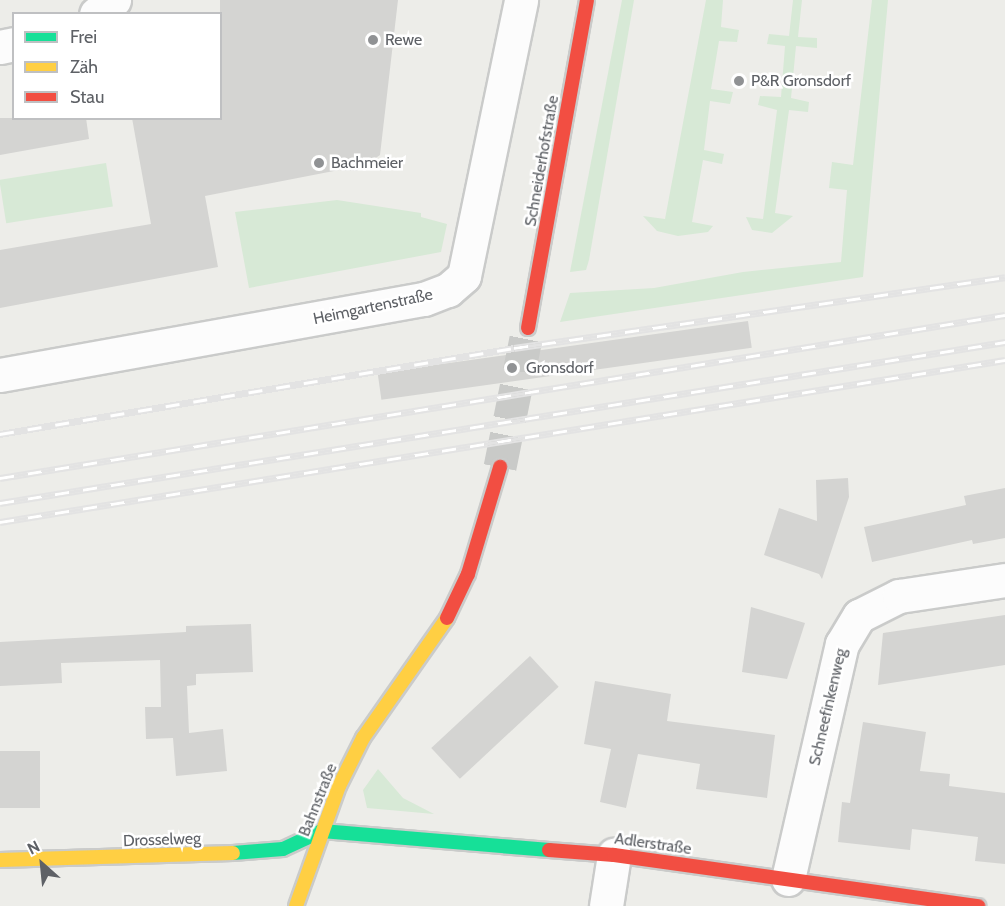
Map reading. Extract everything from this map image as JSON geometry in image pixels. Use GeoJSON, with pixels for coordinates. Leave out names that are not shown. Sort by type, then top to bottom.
{"type":"FeatureCollection","features":[{"type":"Feature","properties":{"kind":"street"},"geometry":{"type":"LineString","coordinates":[[99,12],[114,0]]}},
{"type":"Feature","properties":{"kind":"street","name":"Heimgartenstraße"},"geometry":{"type":"LineString","coordinates":[[0,375],[424,299],[448,290],[464,276],[521,0]]}},
{"type":"Feature","properties":{"kind":"street","name":"Schneiderhofstraße"},"geometry":{"type":"LineString","coordinates":[[528,328],[587,0]]}},
{"type":"Feature","properties":{"kind":"street","name":"Bahnstraße"},"geometry":{"type":"LineString","coordinates":[[296,906],[322,831],[363,738],[441,631],[468,574],[500,467]]}},
{"type":"Feature","properties":{"kind":"street","name":"Schneefinkenweg"},"geometry":{"type":"LineString","coordinates":[[788,879],[842,644],[859,616],[898,596],[1005,580]]}},
{"type":"Feature","properties":{"kind":"street","name":"Adlerstraße"},"geometry":{"type":"LineString","coordinates":[[322,831],[614,855],[978,906]]}},
{"type":"Feature","properties":{"kind":"street","name":"Drosselweg"},"geometry":{"type":"LineString","coordinates":[[0,861],[188,856],[283,849],[322,831]]}},
{"type":"Feature","properties":{"kind":"street"},"geometry":{"type":"LineString","coordinates":[[606,906],[614,855]]}},
{"type":"Feature","properties":{"kind":"green space"},"geometry":{"type":"Polygon","coordinates":[[[622,0],[634,0],[589,260],[586,270],[570,272],[622,0]]]}},
{"type":"Feature","properties":{"kind":"green space"},"geometry":{"type":"Polygon","coordinates":[[[706,0],[723,0],[721,27],[739,30],[737,42],[719,41],[711,89],[733,92],[730,104],[710,101],[704,150],[724,154],[722,164],[703,160],[692,222],[713,226],[708,232],[678,236],[657,231],[643,216],[665,219],[706,0]]]}},
{"type":"Feature","properties":{"kind":"green space"},"geometry":{"type":"Polygon","coordinates":[[[793,0],[802,0],[798,37],[817,38],[817,48],[796,46],[791,98],[809,102],[808,112],[789,110],[775,213],[793,216],[772,233],[752,230],[746,217],[763,219],[777,110],[758,105],[760,96],[781,97],[785,46],[767,44],[769,34],[789,36],[793,0]]]}},
{"type":"Feature","properties":{"kind":"green space"},"geometry":{"type":"Polygon","coordinates":[[[872,0],[888,0],[863,277],[560,322],[570,293],[654,288],[743,272],[841,262],[847,190],[829,188],[832,162],[853,165],[872,0]]]}},
{"type":"Feature","properties":{"kind":"green space"},"geometry":{"type":"Polygon","coordinates":[[[106,163],[113,206],[6,223],[0,180],[106,163]]]}},
{"type":"Feature","properties":{"kind":"green space"},"geometry":{"type":"Polygon","coordinates":[[[337,200],[421,213],[421,217],[447,224],[441,252],[249,288],[235,212],[337,200]]]}},
{"type":"Feature","properties":{"kind":"green space"},"geometry":{"type":"Polygon","coordinates":[[[378,769],[403,798],[434,814],[367,808],[363,790],[378,769]]]}},
{"type":"Feature","properties":{"kind":"building"},"geometry":{"type":"Polygon","coordinates":[[[220,0],[398,0],[380,155],[357,171],[339,170],[205,196],[218,267],[0,308],[0,250],[151,224],[132,120],[222,120],[222,12],[220,12],[220,0]]]}},
{"type":"Feature","properties":{"kind":"building"},"geometry":{"type":"Polygon","coordinates":[[[0,118],[86,120],[89,139],[0,155],[0,118]]]}},
{"type":"Feature","properties":{"kind":"building"},"geometry":{"type":"Polygon","coordinates":[[[748,321],[752,348],[381,400],[378,373],[748,321]]]}},
{"type":"Feature","properties":{"kind":"building"},"geometry":{"type":"Polygon","coordinates":[[[848,478],[849,497],[822,579],[819,574],[764,555],[779,508],[817,521],[816,480],[848,478]]]}},
{"type":"Feature","properties":{"kind":"building"},"geometry":{"type":"Polygon","coordinates":[[[1005,488],[1005,538],[973,544],[972,540],[872,562],[864,527],[966,505],[964,496],[1005,488]]]}},
{"type":"Feature","properties":{"kind":"building"},"geometry":{"type":"Polygon","coordinates":[[[751,607],[805,623],[787,679],[742,672],[751,607]]]}},
{"type":"Feature","properties":{"kind":"building"},"geometry":{"type":"Polygon","coordinates":[[[1005,615],[1005,665],[878,685],[883,633],[1005,615]]]}},
{"type":"Feature","properties":{"kind":"building"},"geometry":{"type":"Polygon","coordinates":[[[251,624],[253,672],[196,674],[196,685],[187,686],[189,733],[223,729],[227,771],[176,776],[173,738],[146,739],[145,707],[161,707],[160,660],[61,663],[62,683],[0,686],[0,642],[186,632],[186,626],[251,624]]]}},
{"type":"Feature","properties":{"kind":"building"},"geometry":{"type":"Polygon","coordinates":[[[530,656],[559,687],[460,779],[431,748],[530,656]]]}},
{"type":"Feature","properties":{"kind":"building"},"geometry":{"type":"Polygon","coordinates":[[[595,681],[671,694],[667,721],[775,735],[767,798],[696,789],[700,764],[638,754],[626,808],[600,802],[611,749],[584,744],[595,681]]]}},
{"type":"Feature","properties":{"kind":"building"},"geometry":{"type":"Polygon","coordinates":[[[863,722],[926,732],[920,771],[950,774],[949,786],[1005,793],[1005,864],[975,861],[978,837],[912,829],[910,850],[838,842],[842,802],[850,803],[863,722]]]}},
{"type":"Feature","properties":{"kind":"building"},"geometry":{"type":"Polygon","coordinates":[[[0,751],[40,751],[40,808],[0,808],[0,751]]]}},
{"type":"Feature","properties":{"kind":"tunnel"},"geometry":{"type":"LineString","coordinates":[[500,467],[528,328]]}},
{"type":"Feature","properties":{"kind":"railway"},"geometry":{"type":"LineString","coordinates":[[0,434],[514,348],[1005,277]]}},
{"type":"Feature","properties":{"kind":"railway"},"geometry":{"type":"LineString","coordinates":[[0,478],[1005,315]]}},
{"type":"Feature","properties":{"kind":"railway"},"geometry":{"type":"LineString","coordinates":[[0,503],[1005,342]]}},
{"type":"Feature","properties":{"kind":"railway"},"geometry":{"type":"LineString","coordinates":[[0,522],[1005,360]]}},
{"type":"Feature","properties":{"kind":"traffic: fast"},"geometry":{"type":"LineString","coordinates":[[233,853],[283,849],[322,831],[549,850]]}},
{"type":"Feature","properties":{"kind":"traffic: slow"},"geometry":{"type":"LineString","coordinates":[[296,906],[339,786],[363,738],[447,618]]}},
{"type":"Feature","properties":{"kind":"traffic: slow"},"geometry":{"type":"LineString","coordinates":[[0,860],[233,853]]}},
{"type":"Feature","properties":{"kind":"traffic: jam"},"geometry":{"type":"LineString","coordinates":[[528,328],[587,0]]}},
{"type":"Feature","properties":{"kind":"traffic: jam"},"geometry":{"type":"LineString","coordinates":[[447,618],[468,574],[500,467]]}},
{"type":"Feature","properties":{"kind":"traffic: jam"},"geometry":{"type":"LineString","coordinates":[[549,850],[614,855],[978,906]]}},
{"type":"Feature","properties":{"kind":"place","name":"Rewe"},"geometry":{"type":"Point","coordinates":[373,40]}},
{"type":"Feature","properties":{"kind":"place","name":"P&R Gronsdorf"},"geometry":{"type":"Point","coordinates":[739,81]}},
{"type":"Feature","properties":{"kind":"place","name":"Bachmeier"},"geometry":{"type":"Point","coordinates":[319,163]}},
{"type":"Feature","properties":{"kind":"place","name":"Gronsdorf"},"geometry":{"type":"Point","coordinates":[512,368]}}]}
